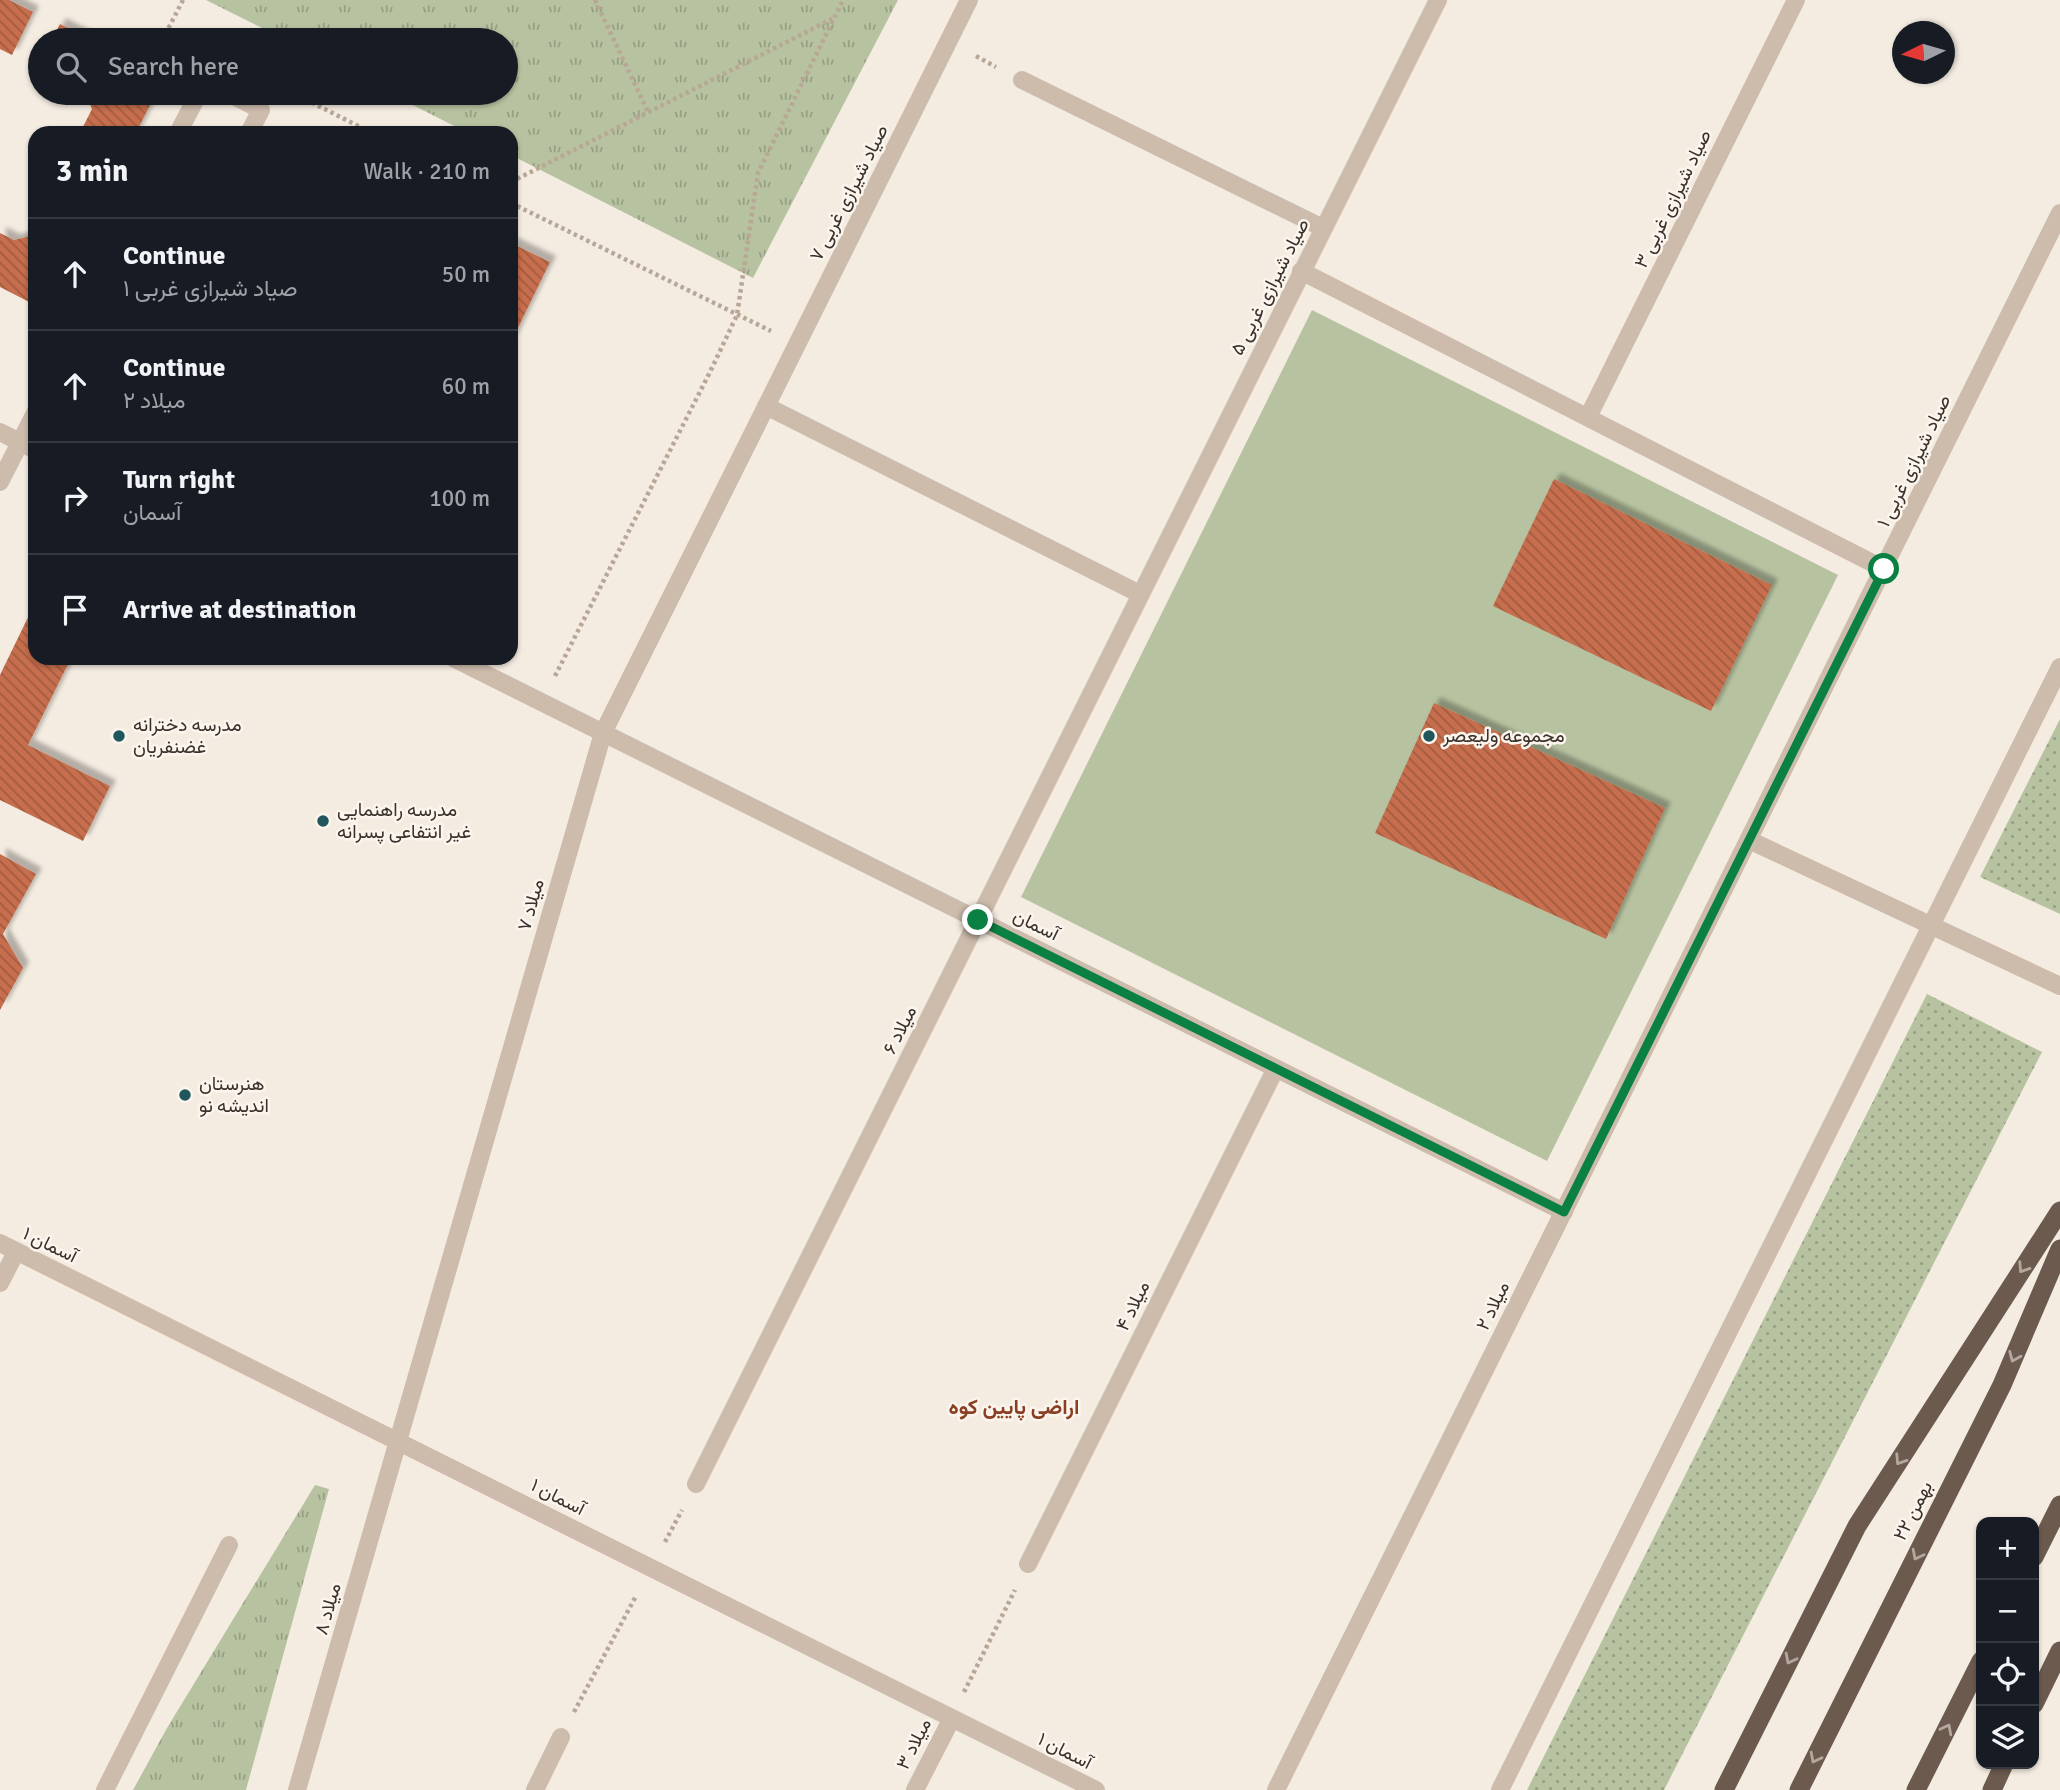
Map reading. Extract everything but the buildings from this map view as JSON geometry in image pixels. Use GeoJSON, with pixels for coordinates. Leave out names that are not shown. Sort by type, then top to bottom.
{"type":"FeatureCollection","features":[{"type":"Feature","properties":{"kind":"highway"},"geometry":{"type":"LineString","coordinates":[[1724,1790],[1857,1526],[2060,1211]]}},
{"type":"Feature","properties":{"kind":"highway","name":"۲۲ بهمن"},"geometry":{"type":"LineString","coordinates":[[1798,1790],[2002,1385],[2060,1249]]}},
{"type":"Feature","properties":{"kind":"highway"},"geometry":{"type":"LineString","coordinates":[[2039,1547],[2060,1505]]}},
{"type":"Feature","properties":{"kind":"highway"},"geometry":{"type":"LineString","coordinates":[[2039,1694],[2060,1651]]}},
{"type":"Feature","properties":{"kind":"highway"},"geometry":{"type":"LineString","coordinates":[[1916,1790],[1976,1671]]}},
{"type":"Feature","properties":{"kind":"highway"},"geometry":{"type":"LineString","coordinates":[[1992,1790],[2002,1769]]}},
{"type":"Feature","properties":{"kind":"street","name":"صیاد شیرازی غربی ۷"},"geometry":{"type":"LineString","coordinates":[[766,406],[969,0]]}},
{"type":"Feature","properties":{"kind":"street","name":"صیاد شیرازی غربی ۵"},"geometry":{"type":"LineString","coordinates":[[1140,594],[1437,0]]}},
{"type":"Feature","properties":{"kind":"street","name":"صیاد شیرازی غربی ۳"},"geometry":{"type":"LineString","coordinates":[[1588,417],[1796,0]]}},
{"type":"Feature","properties":{"kind":"street"},"geometry":{"type":"LineString","coordinates":[[1022,80],[1323,228]]}},
{"type":"Feature","properties":{"kind":"street"},"geometry":{"type":"LineString","coordinates":[[182,126],[193,105]]}},
{"type":"Feature","properties":{"kind":"street"},"geometry":{"type":"LineString","coordinates":[[251,105],[261,110],[253,126]]}},
{"type":"Feature","properties":{"kind":"street","name":"صیاد شیرازی غربی ۱"},"geometry":{"type":"LineString","coordinates":[[1749,840],[2060,213]]}},
{"type":"Feature","properties":{"kind":"street"},"geometry":{"type":"LineString","coordinates":[[1301,271],[1884,569]]}},
{"type":"Feature","properties":{"kind":"street"},"geometry":{"type":"LineString","coordinates":[[766,406],[1140,594]]}},
{"type":"Feature","properties":{"kind":"street","name":"میلاد ۷"},"geometry":{"type":"LineString","coordinates":[[398,1441],[603,733],[766,406]]}},
{"type":"Feature","properties":{"kind":"street"},"geometry":{"type":"LineString","coordinates":[[0,432],[28,446],[0,482]]}},
{"type":"Feature","properties":{"kind":"street","name":"میلاد ۶"},"geometry":{"type":"LineString","coordinates":[[696,1484],[1140,594]]}},
{"type":"Feature","properties":{"kind":"street","name":"آسمان"},"geometry":{"type":"LineString","coordinates":[[467,665],[1564,1212]]}},
{"type":"Feature","properties":{"kind":"street"},"geometry":{"type":"LineString","coordinates":[[1500,1790],[2060,667]]}},
{"type":"Feature","properties":{"kind":"street"},"geometry":{"type":"LineString","coordinates":[[1749,840],[2060,986]]}},
{"type":"Feature","properties":{"kind":"street","name":"میلاد ۲"},"geometry":{"type":"LineString","coordinates":[[1276,1790],[1749,840]]}},
{"type":"Feature","properties":{"kind":"street","name":"میلاد ۴"},"geometry":{"type":"LineString","coordinates":[[1028,1564],[1276,1068]]}},
{"type":"Feature","properties":{"kind":"street"},"geometry":{"type":"LineString","coordinates":[[0,1283],[8,1247]]}},
{"type":"Feature","properties":{"kind":"street","name":"آسمان ۱"},"geometry":{"type":"LineString","coordinates":[[8,1247],[1096,1790]]}},
{"type":"Feature","properties":{"kind":"street","name":"میلاد ۸"},"geometry":{"type":"LineString","coordinates":[[297,1790],[398,1441]]}},
{"type":"Feature","properties":{"kind":"street"},"geometry":{"type":"LineString","coordinates":[[105,1790],[229,1545]]}},
{"type":"Feature","properties":{"kind":"street","name":"میلاد ۳"},"geometry":{"type":"LineString","coordinates":[[915,1790],[951,1718]]}},
{"type":"Feature","properties":{"kind":"street"},"geometry":{"type":"LineString","coordinates":[[535,1790],[561,1737]]}},
{"type":"Feature","properties":{"kind":"path"},"geometry":{"type":"LineString","coordinates":[[169,28],[183,0]]}},
{"type":"Feature","properties":{"kind":"path"},"geometry":{"type":"LineString","coordinates":[[595,0],[648,112]]}},
{"type":"Feature","properties":{"kind":"path"},"geometry":{"type":"LineString","coordinates":[[541,702],[737,315],[758,173],[843,0]]}},
{"type":"Feature","properties":{"kind":"path"},"geometry":{"type":"LineString","coordinates":[[518,177],[835,17]]}},
{"type":"Feature","properties":{"kind":"path"},"geometry":{"type":"LineString","coordinates":[[948,41],[1022,80]]}},
{"type":"Feature","properties":{"kind":"path"},"geometry":{"type":"LineString","coordinates":[[317,105],[358,126]]}},
{"type":"Feature","properties":{"kind":"path"},"geometry":{"type":"LineString","coordinates":[[518,206],[797,344]]}},
{"type":"Feature","properties":{"kind":"path"},"geometry":{"type":"LineString","coordinates":[[561,1737],[696,1484]]}},
{"type":"Feature","properties":{"kind":"path"},"geometry":{"type":"LineString","coordinates":[[951,1718],[1028,1564]]}},
{"type":"Feature","properties":{"kind":"green space"},"geometry":{"type":"Polygon","coordinates":[[[206,0],[898,0],[753,278],[518,159],[518,126],[454,126],[413,105],[518,105],[518,28],[262,28],[206,0]]]}},
{"type":"Feature","properties":{"kind":"green space","name":"مجموعه ولیعصر"},"geometry":{"type":"Polygon","coordinates":[[[1312,310],[1838,575],[1547,1161],[1021,897],[1312,310]]]}},
{"type":"Feature","properties":{"kind":"green space"},"geometry":{"type":"Polygon","coordinates":[[[2060,719],[2060,914],[1980,877],[2060,719]]]}},
{"type":"Feature","properties":{"kind":"green space"},"geometry":{"type":"Polygon","coordinates":[[[1927,994],[2042,1052],[1664,1790],[1527,1790],[1927,994]]]}},
{"type":"Feature","properties":{"kind":"green space"},"geometry":{"type":"Polygon","coordinates":[[[315,1485],[329,1489],[246,1790],[133,1790],[167,1728],[315,1485]]]}},
{"type":"Feature","properties":{"kind":"place","name":"مدرسه دخترانه غضنفریان"},"geometry":{"type":"Point","coordinates":[119,736]}},
{"type":"Feature","properties":{"kind":"place","name":"مجموعه ولیعصر"},"geometry":{"type":"Point","coordinates":[1429,736]}},
{"type":"Feature","properties":{"kind":"place","name":"مدرسه راهنمایی غیر انتفاعی پسرانه"},"geometry":{"type":"Point","coordinates":[323,821]}},
{"type":"Feature","properties":{"kind":"place","name":"هنرستان اندیشه نو"},"geometry":{"type":"Point","coordinates":[185,1095]}},
{"type":"Feature","properties":{"kind":"district","name":"اراضی پایین کوه"},"geometry":{"type":"Point","coordinates":[1014,1407]}},
{"type":"Feature","properties":{"kind":"route"},"geometry":{"type":"LineString","coordinates":[[978,920],[1564,1212],[1884,569]]}}]}
